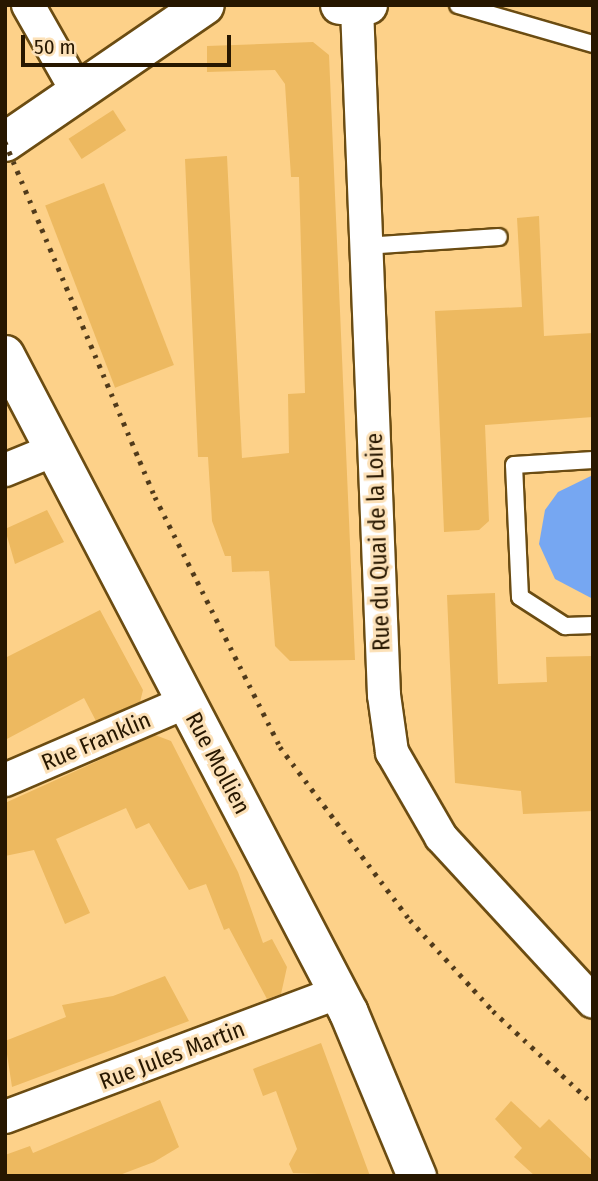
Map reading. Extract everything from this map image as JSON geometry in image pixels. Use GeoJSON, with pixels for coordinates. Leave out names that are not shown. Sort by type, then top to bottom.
{"type":"FeatureCollection","features":[{"type":"Feature","properties":{"kind":"street"},"geometry":{"type":"LineString","coordinates":[[28,5],[78,93]]}},
{"type":"Feature","properties":{"kind":"street"},"geometry":{"type":"LineString","coordinates":[[5,142],[190,17],[236,5]]}},
{"type":"Feature","properties":{"kind":"street","name":"Rue du Quai de la Loire"},"geometry":{"type":"LineString","coordinates":[[355,6],[392,752],[402,780],[441,837],[593,1002]]}},
{"type":"Feature","properties":{"kind":"street","name":"Rue Mollien"},"geometry":{"type":"LineString","coordinates":[[5,355],[339,992],[417,1176]]}},
{"type":"Feature","properties":{"kind":"street"},"geometry":{"type":"LineString","coordinates":[[5,470],[54,450]]}},
{"type":"Feature","properties":{"kind":"street","name":"Rue Franklin"},"geometry":{"type":"LineString","coordinates":[[5,780],[186,702]]}},
{"type":"Feature","properties":{"kind":"street","name":"Rue Jules Martin"},"geometry":{"type":"LineString","coordinates":[[5,1117],[339,992]]}},
{"type":"Feature","properties":{"kind":"lane"},"geometry":{"type":"LineString","coordinates":[[458,5],[593,44]]}},
{"type":"Feature","properties":{"kind":"lane"},"geometry":{"type":"LineString","coordinates":[[365,246],[499,237]]}},
{"type":"Feature","properties":{"kind":"lane"},"geometry":{"type":"LineString","coordinates":[[593,460],[514,465],[520,597],[565,626],[593,625]]}},
{"type":"Feature","properties":{"kind":"water"},"geometry":{"type":"Polygon","coordinates":[[[593,475],[593,599],[555,579],[539,544],[545,510],[558,492],[593,475]]]}},
{"type":"Feature","properties":{"kind":"building"},"geometry":{"type":"Polygon","coordinates":[[[313,42],[329,55],[355,660],[290,661],[275,646],[269,571],[232,572],[231,556],[225,556],[212,521],[208,457],[198,457],[185,159],[227,156],[242,458],[289,453],[288,394],[305,393],[299,177],[291,177],[285,84],[275,70],[207,72],[207,46],[313,42]]]}},
{"type":"Feature","properties":{"kind":"building"},"geometry":{"type":"Polygon","coordinates":[[[113,110],[126,130],[82,159],[69,139],[113,110]]]}},
{"type":"Feature","properties":{"kind":"building"},"geometry":{"type":"Polygon","coordinates":[[[104,183],[174,365],[115,388],[45,206],[104,183]]]}},
{"type":"Feature","properties":{"kind":"building"},"geometry":{"type":"Polygon","coordinates":[[[539,216],[544,336],[593,333],[593,417],[485,425],[489,521],[479,530],[444,532],[435,311],[522,307],[517,218],[539,216]]]}},
{"type":"Feature","properties":{"kind":"building"},"geometry":{"type":"Polygon","coordinates":[[[47,510],[64,542],[15,564],[5,529],[47,510]]]}},
{"type":"Feature","properties":{"kind":"building"},"geometry":{"type":"Polygon","coordinates":[[[495,593],[498,684],[547,682],[546,657],[593,656],[593,811],[523,814],[521,791],[455,783],[447,595],[495,593]]]}},
{"type":"Feature","properties":{"kind":"building"},"geometry":{"type":"Polygon","coordinates":[[[100,610],[143,690],[140,702],[96,721],[84,698],[5,740],[5,658],[100,610]]]}},
{"type":"Feature","properties":{"kind":"building"},"geometry":{"type":"Polygon","coordinates":[[[155,735],[171,741],[238,872],[263,943],[272,939],[287,967],[281,994],[267,999],[229,928],[224,930],[206,884],[189,890],[149,823],[136,829],[126,808],[56,839],[90,913],[65,924],[34,850],[5,856],[5,803],[155,735]]]}},
{"type":"Feature","properties":{"kind":"building"},"geometry":{"type":"Polygon","coordinates":[[[165,976],[189,1021],[12,1087],[5,1041],[66,1017],[62,1005],[113,996],[165,976]]]}},
{"type":"Feature","properties":{"kind":"building"},"geometry":{"type":"Polygon","coordinates":[[[321,1043],[370,1176],[293,1173],[289,1164],[297,1149],[276,1091],[263,1096],[253,1069],[321,1043]]]}},
{"type":"Feature","properties":{"kind":"building"},"geometry":{"type":"Polygon","coordinates":[[[160,1100],[179,1147],[154,1162],[117,1176],[5,1176],[5,1155],[30,1146],[33,1153],[160,1100]]]}},
{"type":"Feature","properties":{"kind":"building"},"geometry":{"type":"Polygon","coordinates":[[[511,1101],[540,1128],[549,1119],[593,1161],[593,1176],[535,1176],[514,1157],[522,1148],[495,1119],[511,1101]]]}},
{"type":"Feature","properties":{"kind":"railway"},"geometry":{"type":"LineString","coordinates":[[5,142],[155,497],[280,747],[410,920],[493,1011],[593,1104]]}}]}
